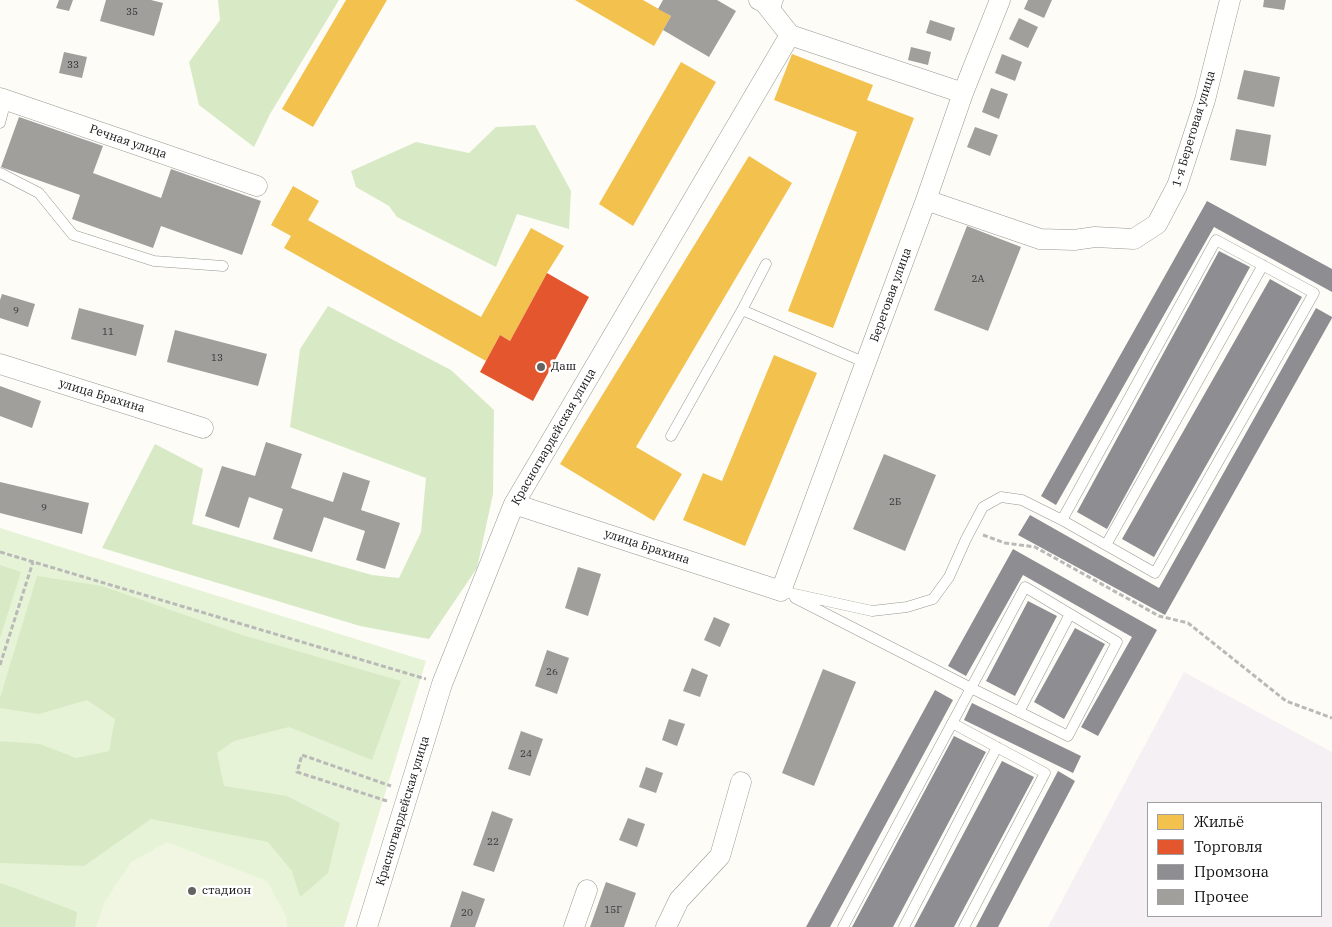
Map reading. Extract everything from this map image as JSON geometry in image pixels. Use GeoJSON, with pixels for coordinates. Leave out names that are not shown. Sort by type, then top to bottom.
{"type":"FeatureCollection","features":[{"type":"Feature","properties":{"kind":"street","name":"Береговая улица"},"geometry":{"type":"LineString","coordinates":[[781,591],[926,200],[963,93],[1000,0]]}},
{"type":"Feature","properties":{"kind":"street","name":"1-я Береговая улица"},"geometry":{"type":"LineString","coordinates":[[926,200],[1040,238],[1074,240],[1095,237],[1134,239],[1157,224],[1177,186],[1204,100],[1230,0]]}},
{"type":"Feature","properties":{"kind":"street"},"geometry":{"type":"LineString","coordinates":[[770,5],[790,35],[963,93]]}},
{"type":"Feature","properties":{"kind":"street","name":"Красногвардейская улица"},"geometry":{"type":"LineString","coordinates":[[367,927],[442,684],[514,504],[790,35]]}},
{"type":"Feature","properties":{"kind":"street","name":"Речная улица"},"geometry":{"type":"LineString","coordinates":[[3,99],[257,186]]}},
{"type":"Feature","properties":{"kind":"street","name":"улица Брахина"},"geometry":{"type":"LineString","coordinates":[[0,364],[203,428]]}},
{"type":"Feature","properties":{"kind":"street","name":"улица Брахина"},"geometry":{"type":"LineString","coordinates":[[514,504],[781,591]]}},
{"type":"Feature","properties":{"kind":"street"},"geometry":{"type":"LineString","coordinates":[[666,927],[679,900],[720,856],[741,782]]}},
{"type":"Feature","properties":{"kind":"street"},"geometry":{"type":"LineString","coordinates":[[574,927],[587,890]]}},
{"type":"Feature","properties":{"kind":"lane"},"geometry":{"type":"LineString","coordinates":[[0,123],[3,99]]}},
{"type":"Feature","properties":{"kind":"lane"},"geometry":{"type":"LineString","coordinates":[[0,173],[40,194],[73,235],[154,261],[223,266]]}},
{"type":"Feature","properties":{"kind":"lane"},"geometry":{"type":"LineString","coordinates":[[781,591],[872,612],[907,607],[933,599],[949,577],[983,507],[1001,497],[1022,500],[1062,520],[1155,573],[1314,293],[1216,240],[1062,520]]}},
{"type":"Feature","properties":{"kind":"lane"},"geometry":{"type":"LineString","coordinates":[[670,436],[766,264]]}},
{"type":"Feature","properties":{"kind":"lane"},"geometry":{"type":"LineString","coordinates":[[1106,545],[1263,265]]}},
{"type":"Feature","properties":{"kind":"lane"},"geometry":{"type":"LineString","coordinates":[[742,310],[866,363]]}},
{"type":"Feature","properties":{"kind":"lane"},"geometry":{"type":"LineString","coordinates":[[781,591],[971,688],[1068,736],[1117,642],[1024,587],[971,688],[843,927]]}},
{"type":"Feature","properties":{"kind":"lane"},"geometry":{"type":"LineString","coordinates":[[1019,712],[1070,614]]}},
{"type":"Feature","properties":{"kind":"lane"},"geometry":{"type":"LineString","coordinates":[[952,723],[1045,773],[964,927]]}},
{"type":"Feature","properties":{"kind":"lane"},"geometry":{"type":"LineString","coordinates":[[904,927],[997,747]]}},
{"type":"Feature","properties":{"kind":"path"},"geometry":{"type":"LineString","coordinates":[[971,530],[1005,543],[1035,547],[1159,616],[1188,623],[1286,701],[1332,718]]}},
{"type":"Feature","properties":{"kind":"path"},"geometry":{"type":"LineString","coordinates":[[0,552],[442,684]]}},
{"type":"Feature","properties":{"kind":"path"},"geometry":{"type":"LineString","coordinates":[[0,665],[33,562]]}},
{"type":"Feature","properties":{"kind":"path"},"geometry":{"type":"LineString","coordinates":[[302,755],[406,800],[297,772],[302,755]]}},
{"type":"Feature","properties":{"kind":"shaded area"},"geometry":{"type":"Polygon","coordinates":[[[1184,672],[1332,752],[1332,927],[1048,927],[1184,672]]]}},
{"type":"Feature","properties":{"kind":"green space"},"geometry":{"type":"Polygon","coordinates":[[[218,0],[339,0],[270,114],[254,147],[199,105],[189,62],[220,20],[218,0]]]}},
{"type":"Feature","properties":{"kind":"green space"},"geometry":{"type":"Polygon","coordinates":[[[535,125],[571,191],[569,229],[517,214],[496,267],[397,217],[389,206],[356,187],[351,171],[416,142],[469,153],[496,127],[535,125]]]}},
{"type":"Feature","properties":{"kind":"green space"},"geometry":{"type":"Polygon","coordinates":[[[328,306],[451,370],[494,410],[493,494],[477,568],[429,639],[360,626],[102,548],[155,444],[203,469],[192,524],[372,575],[399,578],[421,532],[426,478],[290,427],[300,349],[328,306]]]}},
{"type":"Feature","properties":{"kind":"green space"},"geometry":{"type":"Polygon","coordinates":[[[0,528],[426,661],[344,927],[0,927],[0,528]]]}},
{"type":"Feature","properties":{"kind":"green space"},"geometry":{"type":"Polygon","coordinates":[[[0,565],[21,572],[0,638],[0,565]]]}},
{"type":"Feature","properties":{"kind":"green space"},"geometry":{"type":"Polygon","coordinates":[[[37,576],[102,586],[242,635],[401,681],[372,760],[289,727],[234,741],[217,753],[224,786],[287,796],[340,823],[328,873],[300,897],[292,871],[268,842],[151,819],[84,866],[0,863],[0,741],[40,744],[76,758],[109,751],[115,719],[87,700],[39,714],[0,708],[0,698],[37,576]]]}},
{"type":"Feature","properties":{"kind":"green space","name":"стадион"},"geometry":{"type":"Polygon","coordinates":[[[167,842],[267,881],[286,916],[287,927],[96,927],[105,901],[131,862],[167,842]]]}},
{"type":"Feature","properties":{"kind":"green space"},"geometry":{"type":"Polygon","coordinates":[[[0,883],[77,912],[75,927],[0,927],[0,883]]]}},
{"type":"Feature","properties":{"kind":"building: Жильё"},"geometry":{"type":"Polygon","coordinates":[[[346,0],[387,0],[313,127],[282,109],[346,0]]]}},
{"type":"Feature","properties":{"kind":"building: Жильё"},"geometry":{"type":"Polygon","coordinates":[[[575,0],[643,0],[671,16],[654,46],[575,0]]]}},
{"type":"Feature","properties":{"kind":"building: Жильё"},"geometry":{"type":"Polygon","coordinates":[[[792,54],[873,85],[867,100],[914,118],[833,328],[788,311],[857,132],[774,100],[792,54]]]}},
{"type":"Feature","properties":{"kind":"building: Жильё"},"geometry":{"type":"Polygon","coordinates":[[[681,62],[716,82],[633,226],[599,204],[681,62]]]}},
{"type":"Feature","properties":{"kind":"building: Жильё"},"geometry":{"type":"Polygon","coordinates":[[[749,156],[792,183],[636,447],[682,474],[654,521],[560,464],[749,156]]]}},
{"type":"Feature","properties":{"kind":"building: Жильё"},"geometry":{"type":"Polygon","coordinates":[[[293,186],[319,201],[308,220],[481,317],[531,228],[564,246],[510,341],[500,335],[486,361],[284,248],[291,236],[271,225],[293,186]]]}},
{"type":"Feature","properties":{"kind":"building: Жильё"},"geometry":{"type":"Polygon","coordinates":[[[774,355],[817,373],[745,546],[683,520],[703,473],[722,481],[774,355]]]}},
{"type":"Feature","properties":{"kind":"building: Торговля"},"geometry":{"type":"Polygon","coordinates":[[[547,273],[589,297],[533,401],[480,372],[500,335],[510,341],[547,273]]]}},
{"type":"Feature","properties":{"kind":"building: Промзона"},"geometry":{"type":"Polygon","coordinates":[[[1207,201],[1332,269],[1332,292],[1214,227],[1056,505],[1041,496],[1207,201]]]}},
{"type":"Feature","properties":{"kind":"building: Промзона"},"geometry":{"type":"Polygon","coordinates":[[[1219,251],[1250,267],[1107,529],[1077,512],[1219,251]]]}},
{"type":"Feature","properties":{"kind":"building: Промзона"},"geometry":{"type":"Polygon","coordinates":[[[1270,279],[1302,297],[1154,557],[1122,539],[1270,279]]]}},
{"type":"Feature","properties":{"kind":"building: Промзона"},"geometry":{"type":"Polygon","coordinates":[[[1316,308],[1332,318],[1165,615],[1018,535],[1030,515],[1159,588],[1316,308]]]}},
{"type":"Feature","properties":{"kind":"building: Промзона"},"geometry":{"type":"Polygon","coordinates":[[[1013,549],[1157,630],[1098,736],[1081,727],[1132,637],[1023,575],[966,676],[948,666],[1013,549]]]}},
{"type":"Feature","properties":{"kind":"building: Промзона"},"geometry":{"type":"Polygon","coordinates":[[[1028,601],[1057,616],[1015,696],[986,681],[1028,601]]]}},
{"type":"Feature","properties":{"kind":"building: Промзона"},"geometry":{"type":"Polygon","coordinates":[[[1075,628],[1105,644],[1064,719],[1034,702],[1075,628]]]}},
{"type":"Feature","properties":{"kind":"building: Промзона"},"geometry":{"type":"Polygon","coordinates":[[[935,690],[953,700],[830,927],[806,927],[935,690]]]}},
{"type":"Feature","properties":{"kind":"building: Промзона"},"geometry":{"type":"Polygon","coordinates":[[[972,703],[1081,756],[1073,773],[964,720],[972,703]]]}},
{"type":"Feature","properties":{"kind":"building: Промзона"},"geometry":{"type":"Polygon","coordinates":[[[954,736],[986,752],[893,927],[852,927],[954,736]]]}},
{"type":"Feature","properties":{"kind":"building: Промзона"},"geometry":{"type":"Polygon","coordinates":[[[1002,761],[1034,777],[954,927],[914,927],[1002,761]]]}},
{"type":"Feature","properties":{"kind":"building: Промзона"},"geometry":{"type":"Polygon","coordinates":[[[1058,771],[1075,781],[998,927],[976,927],[1058,771]]]}},
{"type":"Feature","properties":{"kind":"building: Прочее"},"geometry":{"type":"Polygon","coordinates":[[[59,0],[73,0],[69,11],[56,8],[59,0]]]}},
{"type":"Feature","properties":{"kind":"building: Прочее"},"geometry":{"type":"Polygon","coordinates":[[[106,0],[151,0],[163,3],[154,36],[100,21],[106,0]]]}},
{"type":"Feature","properties":{"kind":"building: Прочее"},"geometry":{"type":"Polygon","coordinates":[[[663,0],[717,0],[736,11],[709,57],[663,30],[671,16],[658,9],[663,0]]]}},
{"type":"Feature","properties":{"kind":"building: Прочее"},"geometry":{"type":"Polygon","coordinates":[[[1028,0],[1052,0],[1044,18],[1024,9],[1028,0]]]}},
{"type":"Feature","properties":{"kind":"building: Прочее"},"geometry":{"type":"Polygon","coordinates":[[[1264,0],[1286,0],[1284,10],[1263,7],[1264,0]]]}},
{"type":"Feature","properties":{"kind":"building: Прочее"},"geometry":{"type":"Polygon","coordinates":[[[1019,18],[1038,27],[1028,48],[1009,39],[1019,18]]]}},
{"type":"Feature","properties":{"kind":"building: Прочее"},"geometry":{"type":"Polygon","coordinates":[[[930,20],[955,28],[951,41],[926,33],[930,20]]]}},
{"type":"Feature","properties":{"kind":"building: Прочее"},"geometry":{"type":"Polygon","coordinates":[[[911,47],[931,52],[928,65],[908,60],[911,47]]]}},
{"type":"Feature","properties":{"kind":"building: Прочее"},"geometry":{"type":"Polygon","coordinates":[[[64,52],[87,57],[82,78],[59,73],[64,52]]]}},
{"type":"Feature","properties":{"kind":"building: Прочее"},"geometry":{"type":"Polygon","coordinates":[[[1002,54],[1022,62],[1015,81],[995,73],[1002,54]]]}},
{"type":"Feature","properties":{"kind":"building: Прочее"},"geometry":{"type":"Polygon","coordinates":[[[1244,70],[1280,77],[1274,107],[1237,99],[1244,70]]]}},
{"type":"Feature","properties":{"kind":"building: Прочее"},"geometry":{"type":"Polygon","coordinates":[[[991,88],[1008,94],[999,119],[982,112],[991,88]]]}},
{"type":"Feature","properties":{"kind":"building: Прочее"},"geometry":{"type":"Polygon","coordinates":[[[19,117],[103,146],[93,173],[161,198],[171,169],[261,201],[242,255],[161,226],[153,248],[72,219],[80,195],[1,167],[19,117]]]}},
{"type":"Feature","properties":{"kind":"building: Прочее"},"geometry":{"type":"Polygon","coordinates":[[[975,127],[998,135],[990,156],[967,147],[975,127]]]}},
{"type":"Feature","properties":{"kind":"building: Прочее"},"geometry":{"type":"Polygon","coordinates":[[[1236,129],[1271,135],[1266,166],[1230,160],[1236,129]]]}},
{"type":"Feature","properties":{"kind":"building: Прочее"},"geometry":{"type":"Polygon","coordinates":[[[967,226],[1021,247],[988,331],[934,310],[967,226]]]}},
{"type":"Feature","properties":{"kind":"building: Прочее"},"geometry":{"type":"Polygon","coordinates":[[[2,294],[35,304],[28,327],[0,318],[2,294]]]}},
{"type":"Feature","properties":{"kind":"building: Прочее"},"geometry":{"type":"Polygon","coordinates":[[[79,308],[144,325],[136,356],[71,339],[79,308]]]}},
{"type":"Feature","properties":{"kind":"building: Прочее"},"geometry":{"type":"Polygon","coordinates":[[[175,330],[267,354],[258,386],[167,362],[175,330]]]}},
{"type":"Feature","properties":{"kind":"building: Прочее"},"geometry":{"type":"Polygon","coordinates":[[[0,386],[41,401],[32,428],[0,416],[0,386]]]}},
{"type":"Feature","properties":{"kind":"building: Прочее"},"geometry":{"type":"Polygon","coordinates":[[[266,442],[302,454],[291,488],[333,502],[343,472],[370,481],[361,510],[400,523],[385,569],[356,560],[365,531],[324,517],[312,552],[273,539],[283,509],[249,497],[239,528],[205,516],[222,466],[255,476],[266,442]]]}},
{"type":"Feature","properties":{"kind":"building: Прочее"},"geometry":{"type":"Polygon","coordinates":[[[884,454],[936,475],[905,551],[853,529],[884,454]]]}},
{"type":"Feature","properties":{"kind":"building: Прочее"},"geometry":{"type":"Polygon","coordinates":[[[0,482],[89,503],[82,534],[0,513],[0,482]]]}},
{"type":"Feature","properties":{"kind":"building: Прочее"},"geometry":{"type":"Polygon","coordinates":[[[578,567],[601,574],[588,616],[565,608],[578,567]]]}},
{"type":"Feature","properties":{"kind":"building: Прочее"},"geometry":{"type":"Polygon","coordinates":[[[714,617],[730,624],[720,647],[704,640],[714,617]]]}},
{"type":"Feature","properties":{"kind":"building: Прочее"},"geometry":{"type":"Polygon","coordinates":[[[547,650],[569,658],[557,694],[535,686],[547,650]]]}},
{"type":"Feature","properties":{"kind":"building: Прочее"},"geometry":{"type":"Polygon","coordinates":[[[692,668],[708,675],[700,697],[683,691],[692,668]]]}},
{"type":"Feature","properties":{"kind":"building: Прочее"},"geometry":{"type":"Polygon","coordinates":[[[823,669],[856,682],[814,786],[782,773],[823,669]]]}},
{"type":"Feature","properties":{"kind":"building: Прочее"},"geometry":{"type":"Polygon","coordinates":[[[669,719],[685,724],[677,746],[662,740],[669,719]]]}},
{"type":"Feature","properties":{"kind":"building: Прочее"},"geometry":{"type":"Polygon","coordinates":[[[521,731],[543,739],[530,776],[508,769],[521,731]]]}},
{"type":"Feature","properties":{"kind":"building: Прочее"},"geometry":{"type":"Polygon","coordinates":[[[646,767],[663,773],[656,793],[639,787],[646,767]]]}},
{"type":"Feature","properties":{"kind":"building: Прочее"},"geometry":{"type":"Polygon","coordinates":[[[492,811],[513,819],[494,872],[473,865],[492,811]]]}},
{"type":"Feature","properties":{"kind":"building: Прочее"},"geometry":{"type":"Polygon","coordinates":[[[628,818],[645,824],[637,847],[619,840],[628,818]]]}},
{"type":"Feature","properties":{"kind":"building: Прочее"},"geometry":{"type":"Polygon","coordinates":[[[606,882],[636,893],[624,927],[590,927],[606,882]]]}},
{"type":"Feature","properties":{"kind":"building: Прочее"},"geometry":{"type":"Polygon","coordinates":[[[462,891],[485,899],[475,927],[450,927],[462,891]]]}},
{"type":"Feature","properties":{"kind":"place","name":"Даш"},"geometry":{"type":"Point","coordinates":[541,367]}},
{"type":"Feature","properties":{"kind":"place","name":"стадион"},"geometry":{"type":"Point","coordinates":[192,891]}}]}
